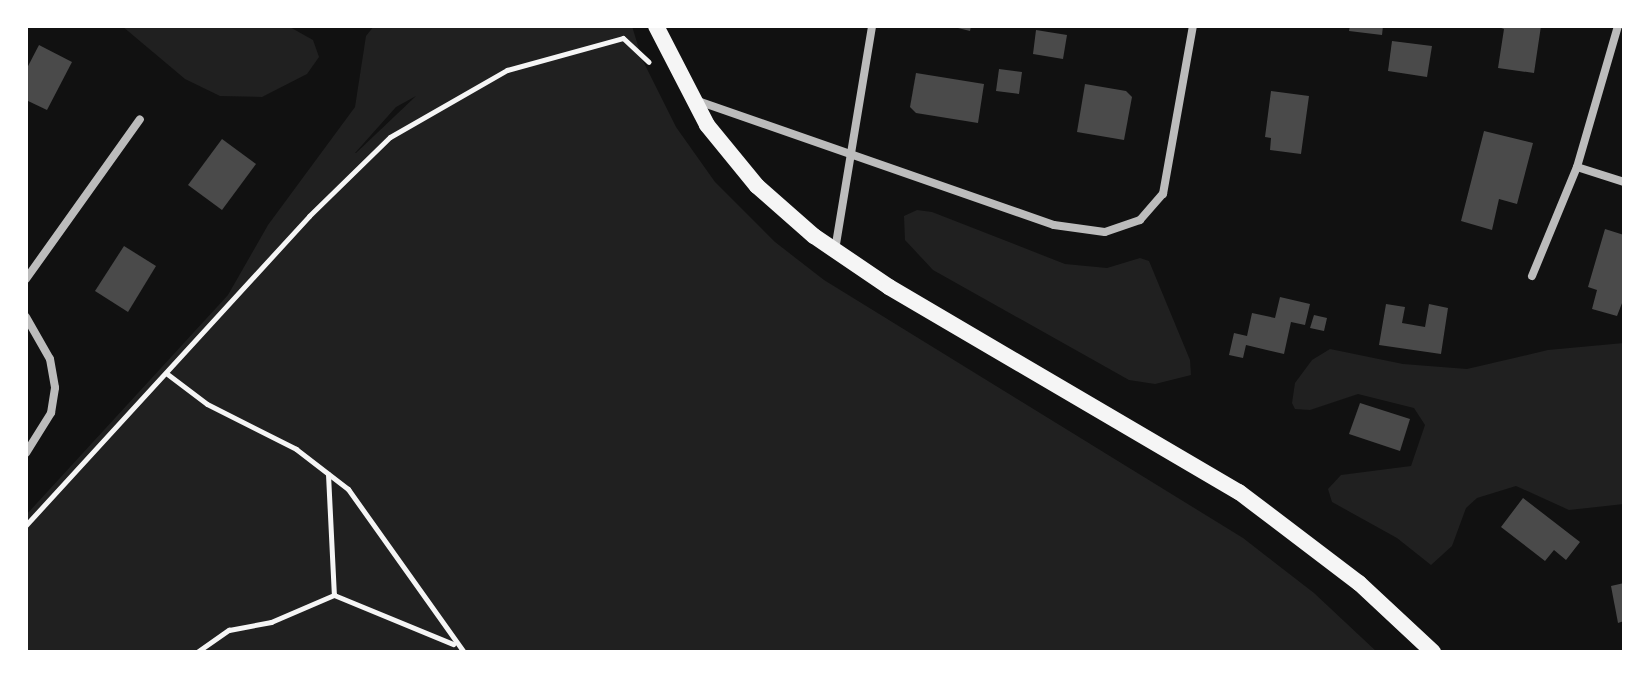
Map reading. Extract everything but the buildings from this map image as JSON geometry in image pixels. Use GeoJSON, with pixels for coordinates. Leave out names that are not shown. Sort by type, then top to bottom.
{"type":"FeatureCollection","features":[{"type":"Feature","properties":{"kind":"main road"},"geometry":{"type":"LineString","coordinates":[[656,26],[690,98],[757,186],[834,251],[1239,492],[1359,583],[1433,652]]}},
{"type":"Feature","properties":{"kind":"street"},"geometry":{"type":"LineString","coordinates":[[834,251],[854,156],[872,26]]}},
{"type":"Feature","properties":{"kind":"street"},"geometry":{"type":"LineString","coordinates":[[690,98],[1067,228],[1105,232],[1132,225],[1157,204],[1167,182],[1193,26]]}},
{"type":"Feature","properties":{"kind":"street"},"geometry":{"type":"LineString","coordinates":[[1532,276],[1577,167],[1618,26]]}},
{"type":"Feature","properties":{"kind":"street"},"geometry":{"type":"LineString","coordinates":[[26,279],[140,119]]}},
{"type":"Feature","properties":{"kind":"street"},"geometry":{"type":"LineString","coordinates":[[1577,167],[1624,182]]}},
{"type":"Feature","properties":{"kind":"street"},"geometry":{"type":"LineString","coordinates":[[26,317],[47,351],[55,388],[51,413],[26,453]]}},
{"type":"Feature","properties":{"kind":"path"},"geometry":{"type":"LineString","coordinates":[[26,525],[351,172],[390,137],[447,101],[507,70],[623,38],[656,68]]}},
{"type":"Feature","properties":{"kind":"path"},"geometry":{"type":"LineString","coordinates":[[166,373],[207,404],[296,449],[348,489],[455,645]]}},
{"type":"Feature","properties":{"kind":"path"},"geometry":{"type":"LineString","coordinates":[[328,474],[334,595]]}},
{"type":"Feature","properties":{"kind":"path"},"geometry":{"type":"LineString","coordinates":[[197,652],[229,630],[271,622],[334,595],[455,645],[464,652]]}},
{"type":"Feature","properties":{"kind":"shaded area"},"geometry":{"type":"Polygon","coordinates":[[[122,26],[288,26],[313,40],[319,57],[307,74],[262,97],[220,96],[185,79],[122,26]]]}},
{"type":"Feature","properties":{"kind":"shaded area"},"geometry":{"type":"Polygon","coordinates":[[[374,26],[632,26],[642,59],[676,127],[715,182],[775,242],[824,280],[1243,538],[1314,593],[1377,652],[26,652],[26,515],[228,295],[268,225],[355,107],[366,36],[374,26]],[[416,96],[396,107],[356,153],[416,96]]]}},
{"type":"Feature","properties":{"kind":"shaded area"},"geometry":{"type":"Polygon","coordinates":[[[917,210],[932,212],[1065,264],[1107,268],[1140,258],[1149,261],[1190,360],[1191,375],[1155,384],[1129,380],[933,270],[905,240],[904,216],[917,210]]]}},
{"type":"Feature","properties":{"kind":"shaded area"},"geometry":{"type":"Polygon","coordinates":[[[1624,343],[1624,504],[1569,510],[1516,486],[1477,498],[1466,508],[1452,546],[1431,565],[1397,538],[1332,502],[1328,489],[1341,475],[1411,466],[1425,425],[1414,408],[1358,394],[1310,410],[1295,409],[1292,403],[1295,383],[1312,360],[1330,349],[1403,364],[1467,369],[1548,350],[1624,343]]]}}]}
